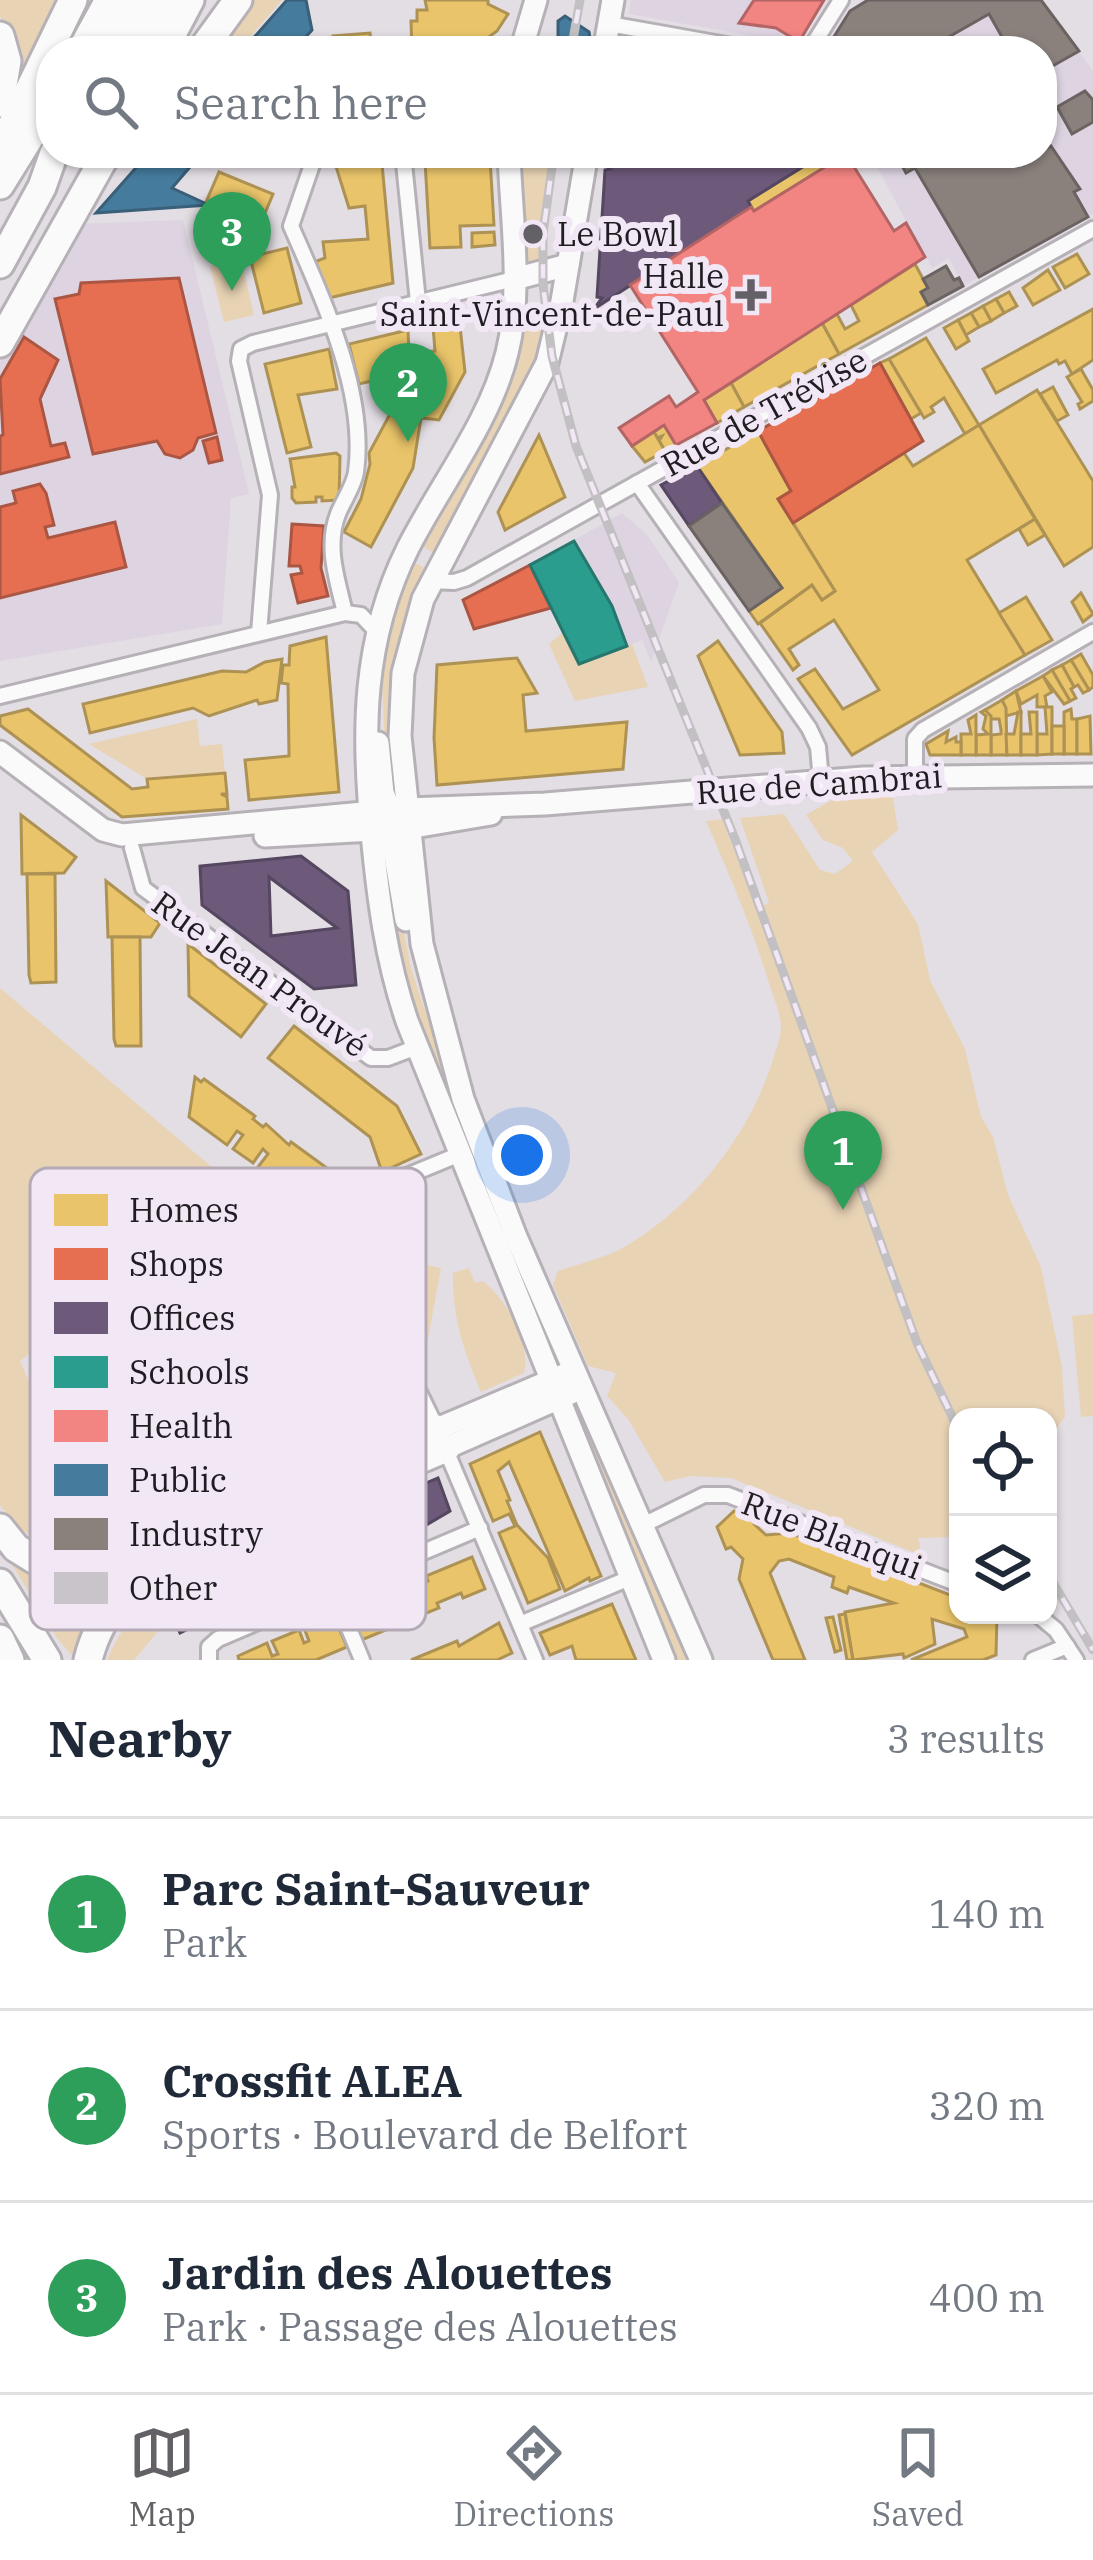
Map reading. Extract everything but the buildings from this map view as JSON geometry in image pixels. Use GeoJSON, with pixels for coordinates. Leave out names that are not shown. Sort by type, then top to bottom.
{"type":"FeatureCollection","features":[{"type":"Feature","properties":{"kind":"highway"},"geometry":{"type":"LineString","coordinates":[[55,36],[73,0]]}},
{"type":"Feature","properties":{"kind":"highway"},"geometry":{"type":"LineString","coordinates":[[69,36],[86,0]]}},
{"type":"Feature","properties":{"kind":"highway"},"geometry":{"type":"LineString","coordinates":[[89,36],[109,0]]}},
{"type":"Feature","properties":{"kind":"highway"},"geometry":{"type":"LineString","coordinates":[[116,36],[136,0]]}},
{"type":"Feature","properties":{"kind":"highway"},"geometry":{"type":"LineString","coordinates":[[141,36],[162,0]]}},
{"type":"Feature","properties":{"kind":"highway"},"geometry":{"type":"LineString","coordinates":[[171,36],[190,0]]}},
{"type":"Feature","properties":{"kind":"highway"},"geometry":{"type":"LineString","coordinates":[[212,36],[238,0]]}},
{"type":"Feature","properties":{"kind":"highway"},"geometry":{"type":"LineString","coordinates":[[0,35],[7,61],[0,103]]}},
{"type":"Feature","properties":{"kind":"highway"},"geometry":{"type":"LineString","coordinates":[[0,150],[36,76]]}},
{"type":"Feature","properties":{"kind":"highway"},"geometry":{"type":"LineString","coordinates":[[0,172],[36,101]]}},
{"type":"Feature","properties":{"kind":"highway"},"geometry":{"type":"LineString","coordinates":[[0,185],[36,127]]}},
{"type":"Feature","properties":{"kind":"highway"},"geometry":{"type":"LineString","coordinates":[[0,264],[49,168]]}},
{"type":"Feature","properties":{"kind":"highway"},"geometry":{"type":"LineString","coordinates":[[42,188],[59,168]]}},
{"type":"Feature","properties":{"kind":"highway"},"geometry":{"type":"LineString","coordinates":[[0,343],[99,168]]}},
{"type":"Feature","properties":{"kind":"highway"},"geometry":{"type":"LineString","coordinates":[[83,196],[110,168]]}},
{"type":"Feature","properties":{"kind":"highway"},"geometry":{"type":"LineString","coordinates":[[426,1444],[441,1438]]}},
{"type":"Feature","properties":{"kind":"highway"},"geometry":{"type":"LineString","coordinates":[[426,1445],[441,1438]]}},
{"type":"Feature","properties":{"kind":"highway"},"geometry":{"type":"LineString","coordinates":[[0,1528],[30,1557]]}},
{"type":"Feature","properties":{"kind":"highway"},"geometry":{"type":"LineString","coordinates":[[0,1582],[47,1660]]}},
{"type":"Feature","properties":{"kind":"highway"},"geometry":{"type":"LineString","coordinates":[[0,1639],[10,1660]]}},
{"type":"Feature","properties":{"kind":"main road"},"geometry":{"type":"LineString","coordinates":[[525,36],[536,0]]}},
{"type":"Feature","properties":{"kind":"main road"},"geometry":{"type":"LineString","coordinates":[[607,36],[613,0]]}},
{"type":"Feature","properties":{"kind":"main road"},"geometry":{"type":"LineString","coordinates":[[444,1036],[421,979],[389,820],[377,735],[376,640],[409,547],[498,381],[511,334],[514,279],[510,168]]}},
{"type":"Feature","properties":{"kind":"main road"},"geometry":{"type":"LineString","coordinates":[[584,168],[557,326],[541,377],[431,581],[417,616],[403,673],[389,820],[386,951],[417,1047],[460,1154],[701,1660]]}},
{"type":"Feature","properties":{"kind":"main road"},"geometry":{"type":"LineString","coordinates":[[514,279],[568,265]]}},
{"type":"Feature","properties":{"kind":"main road"},"geometry":{"type":"LineString","coordinates":[[0,752],[103,830],[122,836],[389,820]]}},
{"type":"Feature","properties":{"kind":"main road"},"geometry":{"type":"LineString","coordinates":[[0,770],[99,844],[132,848],[389,820]]}},
{"type":"Feature","properties":{"kind":"main road","name":"Rue de Cambrai"},"geometry":{"type":"LineString","coordinates":[[389,820],[821,780],[1093,775]]}},
{"type":"Feature","properties":{"kind":"main road"},"geometry":{"type":"LineString","coordinates":[[389,820],[414,879],[422,944],[444,1036],[527,1288],[541,1349],[569,1380],[632,1577],[664,1660]]}},
{"type":"Feature","properties":{"kind":"main road"},"geometry":{"type":"LineString","coordinates":[[441,1438],[569,1380]]}},
{"type":"Feature","properties":{"kind":"street"},"geometry":{"type":"LineString","coordinates":[[819,36],[841,0]]}},
{"type":"Feature","properties":{"kind":"street"},"geometry":{"type":"LineString","coordinates":[[609,24],[676,36]]}},
{"type":"Feature","properties":{"kind":"street"},"geometry":{"type":"LineString","coordinates":[[311,168],[291,226],[333,323],[354,407],[356,475],[335,520],[332,559],[345,614]]}},
{"type":"Feature","properties":{"kind":"street"},"geometry":{"type":"LineString","coordinates":[[405,168],[418,302]]}},
{"type":"Feature","properties":{"kind":"street","name":"Rue de Trévise"},"geometry":{"type":"LineString","coordinates":[[431,581],[467,578],[1093,229]]}},
{"type":"Feature","properties":{"kind":"street"},"geometry":{"type":"LineString","coordinates":[[260,633],[270,495],[238,354],[253,343],[514,279]]}},
{"type":"Feature","properties":{"kind":"street"},"geometry":{"type":"LineString","coordinates":[[637,483],[809,728],[818,747],[821,780]]}},
{"type":"Feature","properties":{"kind":"street"},"geometry":{"type":"LineString","coordinates":[[0,696],[345,614],[361,615],[376,640]]}},
{"type":"Feature","properties":{"kind":"street"},"geometry":{"type":"LineString","coordinates":[[915,776],[916,739],[923,730],[1093,632]]}},
{"type":"Feature","properties":{"kind":"street","name":"Rue Jean Prouvé"},"geometry":{"type":"LineString","coordinates":[[132,848],[143,888],[371,1058],[388,1058],[417,1047]]}},
{"type":"Feature","properties":{"kind":"street"},"geometry":{"type":"LineString","coordinates":[[426,1168],[460,1154]]}},
{"type":"Feature","properties":{"kind":"street"},"geometry":{"type":"LineString","coordinates":[[426,1407],[535,1660]]}},
{"type":"Feature","properties":{"kind":"street","name":"Rue Blanqui"},"geometry":{"type":"LineString","coordinates":[[640,1526],[704,1495],[728,1495],[949,1581]]}},
{"type":"Feature","properties":{"kind":"street"},"geometry":{"type":"LineString","coordinates":[[426,1551],[480,1528]]}},
{"type":"Feature","properties":{"kind":"street"},"geometry":{"type":"LineString","coordinates":[[520,1624],[632,1577]]}},
{"type":"Feature","properties":{"kind":"street"},"geometry":{"type":"LineString","coordinates":[[1046,1624],[1072,1653]]}},
{"type":"Feature","properties":{"kind":"street"},"geometry":{"type":"LineString","coordinates":[[209,1659],[209,1646],[239,1630]]}},
{"type":"Feature","properties":{"kind":"street"},"geometry":{"type":"LineString","coordinates":[[350,1630],[362,1660]]}},
{"type":"Feature","properties":{"kind":"street"},"geometry":{"type":"LineString","coordinates":[[1034,1660],[1072,1653]]}},
{"type":"Feature","properties":{"kind":"shaded area"},"geometry":{"type":"Polygon","coordinates":[[[0,0],[55,0],[6,112],[11,37],[0,16],[0,0]]]}},
{"type":"Feature","properties":{"kind":"shaded area"},"geometry":{"type":"Polygon","coordinates":[[[250,0],[282,0],[251,36],[225,36],[250,0]]]}},
{"type":"Feature","properties":{"kind":"shaded area"},"geometry":{"type":"Polygon","coordinates":[[[631,0],[824,0],[803,36],[753,36],[629,14],[631,0]]]}},
{"type":"Feature","properties":{"kind":"shaded area"},"geometry":{"type":"Polygon","coordinates":[[[868,0],[1041,0],[1093,71],[1093,214],[963,286],[949,258],[932,268],[877,168],[1057,168],[1057,36],[834,36],[850,11],[868,0]]]}},
{"type":"Feature","properties":{"kind":"shaded area","name":"Le Bowl"},"geometry":{"type":"Polygon","coordinates":[[[517,168],[554,168],[545,262],[523,267],[517,168]]]}},
{"type":"Feature","properties":{"kind":"shaded area"},"geometry":{"type":"Polygon","coordinates":[[[183,220],[249,494],[231,498],[222,624],[0,661],[0,362],[77,224],[183,220]]]}},
{"type":"Feature","properties":{"kind":"shaded area"},"geometry":{"type":"Polygon","coordinates":[[[241,259],[254,315],[224,322],[210,266],[241,259]]]}},
{"type":"Feature","properties":{"kind":"shaded area"},"geometry":{"type":"Polygon","coordinates":[[[555,308],[545,353],[441,557],[417,543],[519,316],[555,308]]]}},
{"type":"Feature","properties":{"kind":"shaded area"},"geometry":{"type":"Polygon","coordinates":[[[622,513],[647,535],[679,582],[651,662],[642,640],[579,664],[530,565],[622,513]]]}},
{"type":"Feature","properties":{"kind":"shaded area"},"geometry":{"type":"Polygon","coordinates":[[[408,559],[432,572],[417,601],[396,773],[386,773],[381,659],[408,559]]]}},
{"type":"Feature","properties":{"kind":"shaded area"},"geometry":{"type":"Polygon","coordinates":[[[562,633],[579,664],[632,644],[648,687],[575,701],[549,644],[562,633]]]}},
{"type":"Feature","properties":{"kind":"shaded area"},"geometry":{"type":"Polygon","coordinates":[[[197,719],[200,746],[222,744],[225,773],[147,779],[89,744],[197,719]]]}},
{"type":"Feature","properties":{"kind":"shaded area"},"geometry":{"type":"Polygon","coordinates":[[[892,792],[898,830],[872,852],[918,924],[930,980],[965,1049],[981,1117],[993,1137],[1008,1195],[1041,1267],[1062,1367],[1065,1417],[1057,1427],[1057,1408],[949,1408],[949,1537],[918,1538],[922,1556],[731,1478],[690,1476],[665,1482],[628,1419],[607,1396],[616,1373],[588,1366],[553,1285],[558,1271],[619,1250],[692,1194],[748,1119],[772,1063],[781,1032],[778,1011],[748,921],[706,821],[722,819],[757,908],[769,903],[740,818],[784,814],[820,870],[835,874],[853,861],[843,848],[823,840],[806,815],[844,793],[892,792]]]}},
{"type":"Feature","properties":{"kind":"shaded area"},"geometry":{"type":"Polygon","coordinates":[[[392,869],[411,969],[455,1099],[532,1291],[527,1294],[466,1151],[400,972],[383,870],[392,869]]]}},
{"type":"Feature","properties":{"kind":"shaded area"},"geometry":{"type":"Polygon","coordinates":[[[0,988],[213,1168],[30,1168],[30,1353],[20,1361],[30,1383],[30,1535],[0,1505],[0,988]]]}},
{"type":"Feature","properties":{"kind":"shaded area"},"geometry":{"type":"Polygon","coordinates":[[[426,1265],[441,1268],[426,1349],[426,1265]]]}},
{"type":"Feature","properties":{"kind":"shaded area"},"geometry":{"type":"Polygon","coordinates":[[[469,1268],[475,1283],[483,1281],[501,1299],[524,1348],[524,1373],[481,1392],[464,1348],[455,1305],[453,1273],[469,1268]]]}},
{"type":"Feature","properties":{"kind":"shaded area"},"geometry":{"type":"Polygon","coordinates":[[[1093,1314],[1093,1416],[1081,1417],[1072,1316],[1093,1314]]]}},
{"type":"Feature","properties":{"kind":"shaded area"},"geometry":{"type":"Polygon","coordinates":[[[592,1431],[694,1660],[672,1660],[584,1435],[592,1431]]]}},
{"type":"Feature","properties":{"kind":"shaded area"},"geometry":{"type":"Polygon","coordinates":[[[0,1545],[30,1567],[30,1594],[0,1545]]]}},
{"type":"Feature","properties":{"kind":"shaded area"},"geometry":{"type":"Polygon","coordinates":[[[52,1630],[102,1630],[76,1660],[52,1630]]]}},
{"type":"Feature","properties":{"kind":"shaded area"},"geometry":{"type":"Polygon","coordinates":[[[124,1630],[159,1630],[134,1660],[107,1660],[124,1630]]]}},
{"type":"Feature","properties":{"kind":"railway"},"geometry":{"type":"LineString","coordinates":[[574,36],[580,0]]}},
{"type":"Feature","properties":{"kind":"railway"},"geometry":{"type":"LineString","coordinates":[[552,168],[543,233],[543,285],[552,356],[576,446],[735,839],[917,1343],[949,1410]]}},
{"type":"Feature","properties":{"kind":"railway"},"geometry":{"type":"LineString","coordinates":[[1057,1589],[1093,1650]]}},
{"type":"Feature","properties":{"kind":"place","name":"Le Bowl"},"geometry":{"type":"Point","coordinates":[533,234]}},
{"type":"Feature","properties":{"kind":"place","name":"Jardin des Alouettes"},"geometry":{"type":"Point","coordinates":[232,291]}},
{"type":"Feature","properties":{"kind":"place","name":"Halle Saint-Vincent-de-Paul"},"geometry":{"type":"Point","coordinates":[751,295]}},
{"type":"Feature","properties":{"kind":"place","name":"Crossfit ALEA"},"geometry":{"type":"Point","coordinates":[408,442]}},
{"type":"Feature","properties":{"kind":"place","name":"Parc Saint-Sauveur"},"geometry":{"type":"Point","coordinates":[843,1210]}}]}
